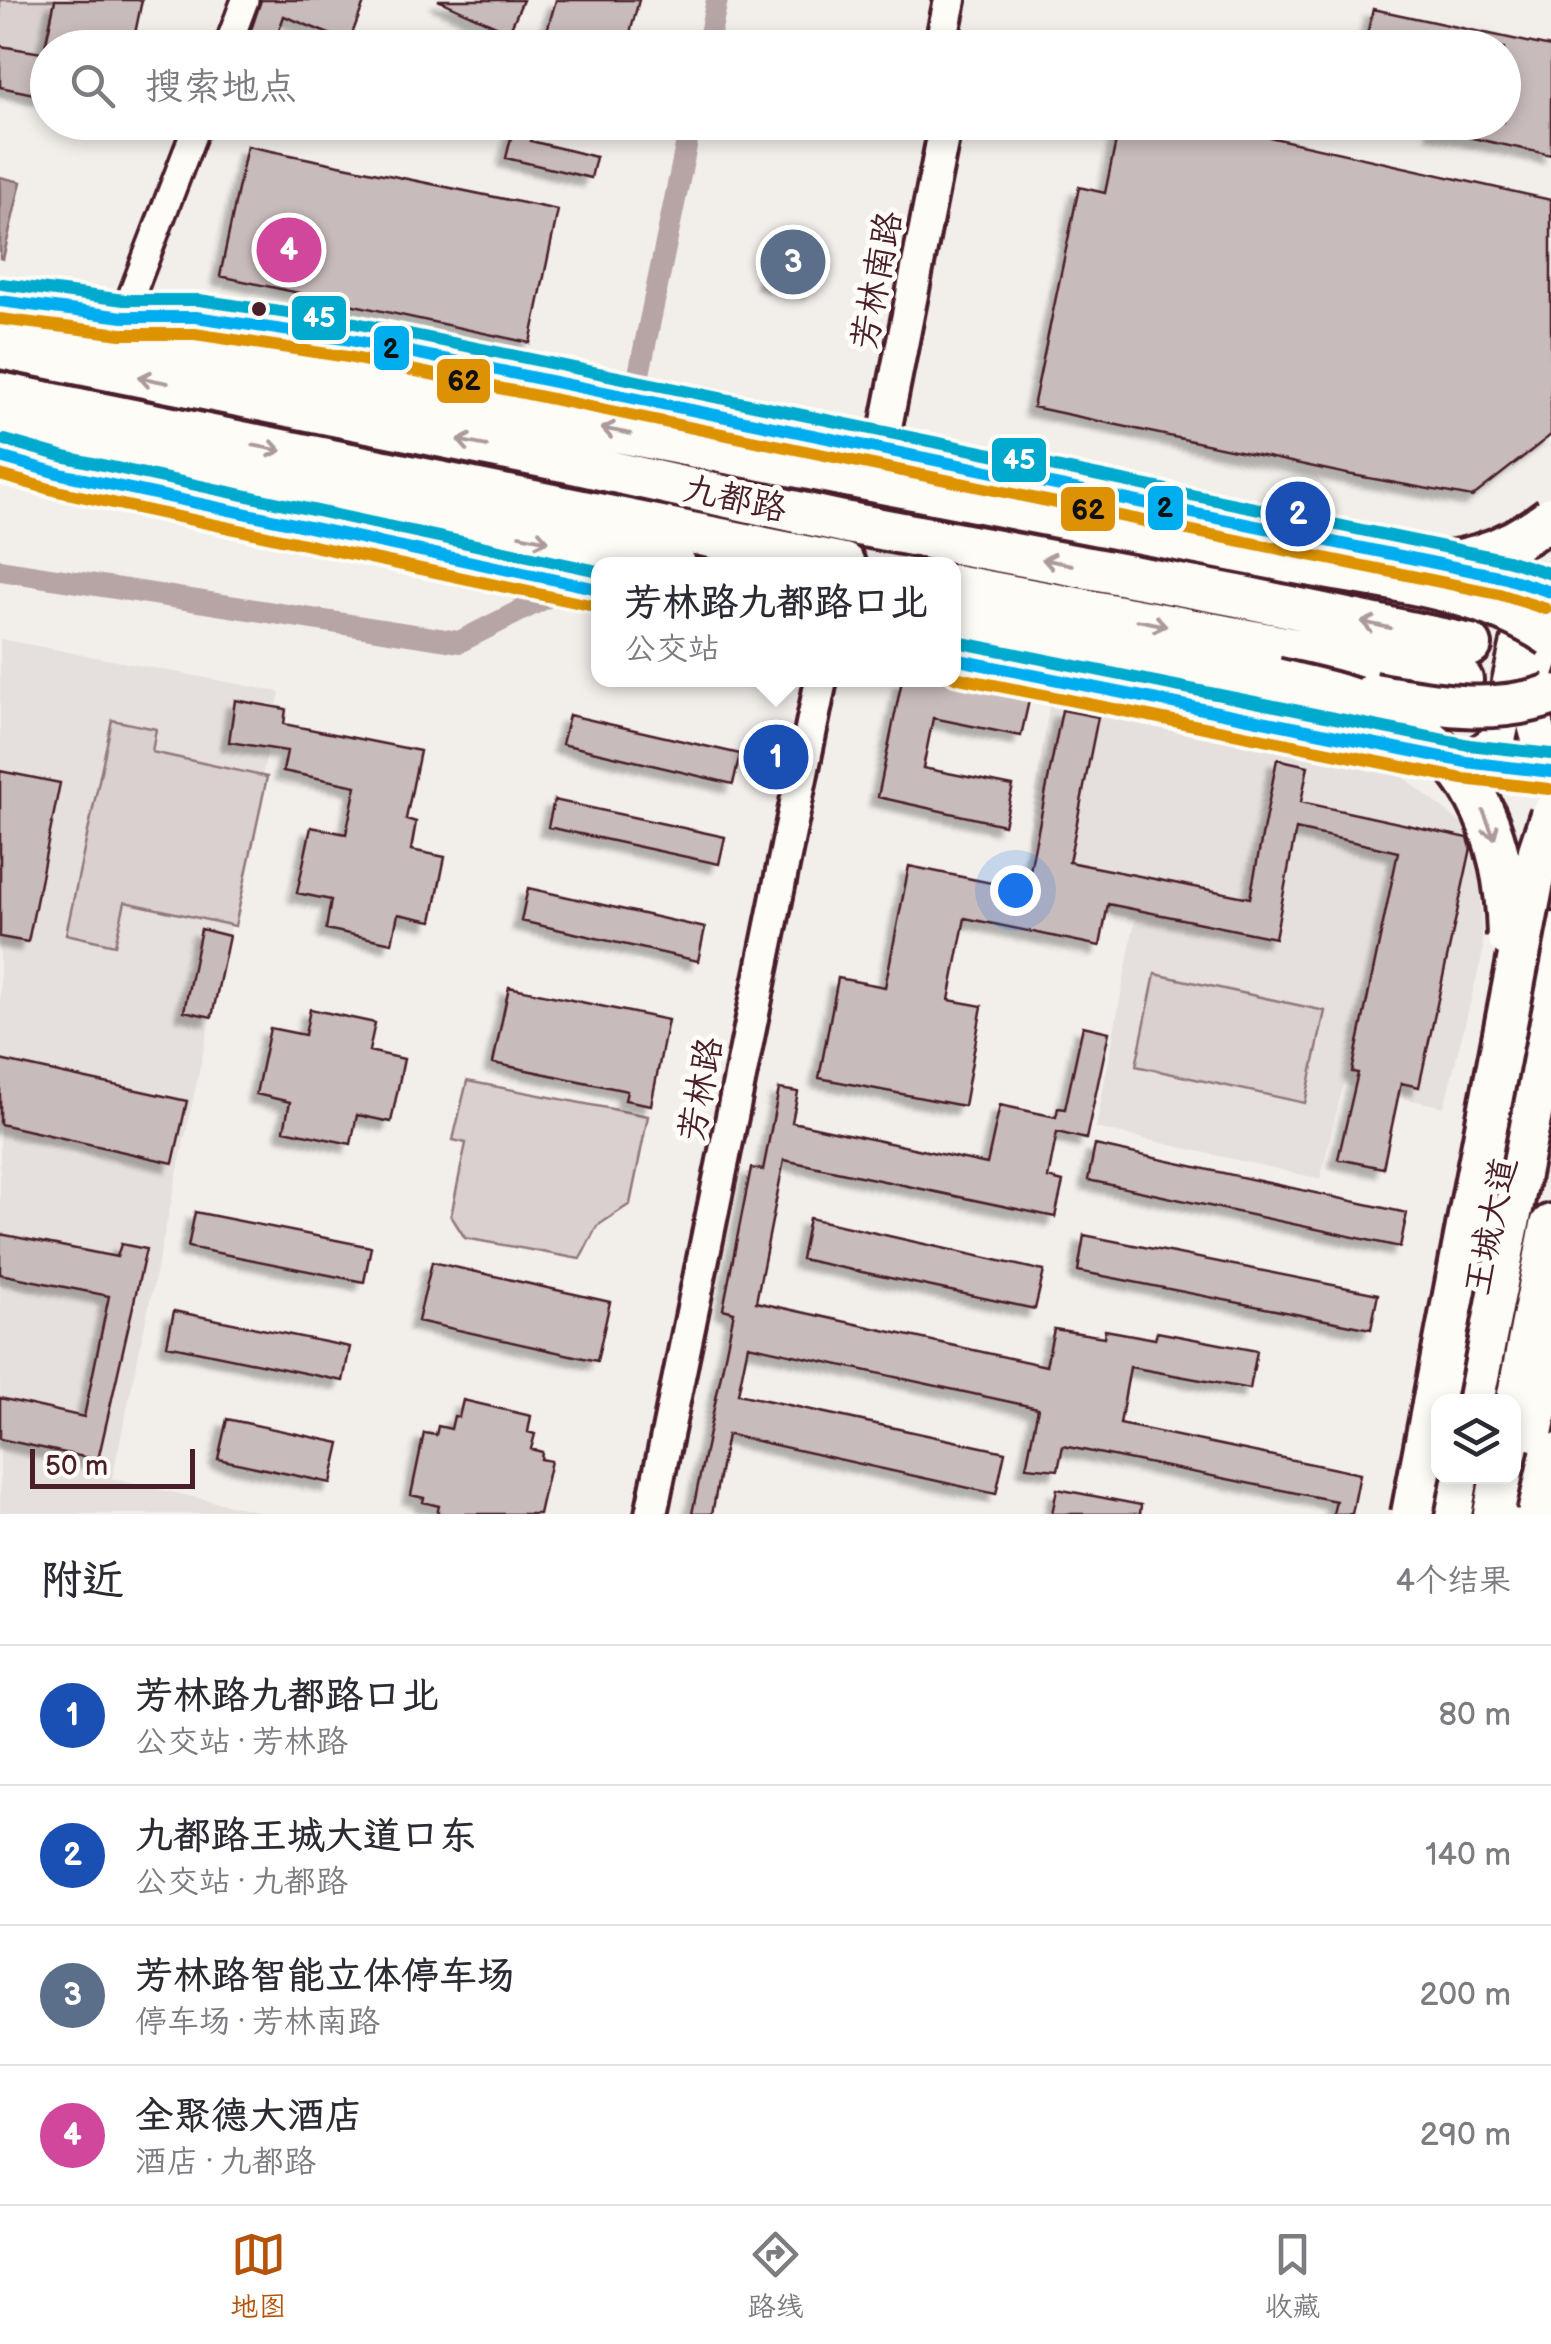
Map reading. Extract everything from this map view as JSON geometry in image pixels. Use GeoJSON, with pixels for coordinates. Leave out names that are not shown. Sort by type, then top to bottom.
{"type":"FeatureCollection","features":[{"type":"Feature","properties":{"kind":"main road"},"geometry":{"type":"LineString","coordinates":[[0,301],[261,363],[1465,596],[1510,612],[1551,637],[1538,663],[1532,705],[1538,736],[1551,764]]}},
{"type":"Feature","properties":{"kind":"main road"},"geometry":{"type":"LineString","coordinates":[[0,331],[119,329],[196,317],[351,340],[1503,577],[1551,592]]}},
{"type":"Feature","properties":{"kind":"main road","name":"九都路"},"geometry":{"type":"LineString","coordinates":[[0,348],[568,462],[843,522],[1238,596],[1467,662],[961,586]]}},
{"type":"Feature","properties":{"kind":"main road","name":"九都路"},"geometry":{"type":"LineString","coordinates":[[0,393],[809,557]]}},
{"type":"Feature","properties":{"kind":"main road"},"geometry":{"type":"LineString","coordinates":[[0,422],[95,452],[637,557]]}},
{"type":"Feature","properties":{"kind":"main road"},"geometry":{"type":"LineString","coordinates":[[0,449],[60,474]]}},
{"type":"Feature","properties":{"kind":"main road"},"geometry":{"type":"LineString","coordinates":[[0,458],[591,587]]}},
{"type":"Feature","properties":{"kind":"main road"},"geometry":{"type":"LineString","coordinates":[[1296,562],[1334,560],[1430,566],[1457,563],[1498,551],[1551,517]]}},
{"type":"Feature","properties":{"kind":"main road"},"geometry":{"type":"LineString","coordinates":[[1466,762],[1498,742],[1522,630],[1503,577]]}},
{"type":"Feature","properties":{"kind":"main road"},"geometry":{"type":"LineString","coordinates":[[961,619],[1275,679],[1469,708],[1516,704],[1551,695]]}},
{"type":"Feature","properties":{"kind":"main road"},"geometry":{"type":"LineString","coordinates":[[961,661],[1466,762],[1551,772]]}},
{"type":"Feature","properties":{"kind":"main road"},"geometry":{"type":"LineString","coordinates":[[1275,679],[1352,699],[1403,722],[1431,744],[1473,793],[1492,828],[1504,878],[1506,1023]]}},
{"type":"Feature","properties":{"kind":"main road"},"geometry":{"type":"LineString","coordinates":[[1402,1514],[1551,801]]}},
{"type":"Feature","properties":{"kind":"main road"},"geometry":{"type":"LineString","coordinates":[[1412,1514],[1539,851],[1551,815]]}},
{"type":"Feature","properties":{"kind":"main road","name":"王城大道"},"geometry":{"type":"LineString","coordinates":[[1474,1394],[1546,1000],[1551,933]]}},
{"type":"Feature","properties":{"kind":"main road"},"geometry":{"type":"LineString","coordinates":[[1484,1107],[1546,1000]]}},
{"type":"Feature","properties":{"kind":"main road","name":"王城大道"},"geometry":{"type":"LineString","coordinates":[[1456,1394],[1546,1000]]}},
{"type":"Feature","properties":{"kind":"main road","name":"王城大道"},"geometry":{"type":"LineString","coordinates":[[1518,1394],[1551,1225]]}},
{"type":"Feature","properties":{"kind":"main road"},"geometry":{"type":"LineString","coordinates":[[1516,1514],[1551,1337]]}},
{"type":"Feature","properties":{"kind":"main road"},"geometry":{"type":"LineString","coordinates":[[1535,1514],[1551,1454]]}},
{"type":"Feature","properties":{"kind":"main road"},"geometry":{"type":"LineString","coordinates":[[1535,1514],[1551,1476]]}},
{"type":"Feature","properties":{"kind":"main road"},"geometry":{"type":"LineString","coordinates":[[1431,1514],[1437,1484]]}},
{"type":"Feature","properties":{"kind":"main road"},"geometry":{"type":"LineString","coordinates":[[1451,1514],[1457,1484]]}},
{"type":"Feature","properties":{"kind":"main road"},"geometry":{"type":"LineString","coordinates":[[1494,1514],[1500,1484]]}},
{"type":"Feature","properties":{"kind":"street"},"geometry":{"type":"LineString","coordinates":[[233,30],[245,0]]}},
{"type":"Feature","properties":{"kind":"street"},"geometry":{"type":"LineString","coordinates":[[944,30],[950,0]]}},
{"type":"Feature","properties":{"kind":"street"},"geometry":{"type":"LineString","coordinates":[[965,30],[971,0]]}},
{"type":"Feature","properties":{"kind":"street"},"geometry":{"type":"LineString","coordinates":[[119,329],[191,140]]}},
{"type":"Feature","properties":{"kind":"street","name":"芳林南路"},"geometry":{"type":"LineString","coordinates":[[871,450],[922,140]]}},
{"type":"Feature","properties":{"kind":"street","name":"芳林南路"},"geometry":{"type":"LineString","coordinates":[[871,450],[942,140]]}},
{"type":"Feature","properties":{"kind":"street","name":"芳林路"},"geometry":{"type":"LineString","coordinates":[[636,1514],[805,687]]}},
{"type":"Feature","properties":{"kind":"street","name":"芳林路"},"geometry":{"type":"LineString","coordinates":[[651,1514],[819,687]]}},
{"type":"Feature","properties":{"kind":"shaded area"},"geometry":{"type":"Polygon","coordinates":[[[0,0],[55,0],[48,30],[30,30],[30,52],[0,46],[0,0]]]}},
{"type":"Feature","properties":{"kind":"shaded area"},"geometry":{"type":"Polygon","coordinates":[[[0,177],[21,182],[3,259],[0,258],[0,177]]]}},
{"type":"Feature","properties":{"kind":"shaded area"},"geometry":{"type":"Polygon","coordinates":[[[0,639],[280,692],[112,1479],[270,1514],[0,1514],[0,639]]]}},
{"type":"Feature","properties":{"kind":"shaded area"},"geometry":{"type":"Polygon","coordinates":[[[1051,694],[1390,766],[1477,836],[1483,952],[1444,1107],[1343,1085],[1320,1179],[1096,1128],[1135,919],[1019,894],[1051,694]]]}},
{"type":"Feature","properties":{"kind":"shaded area"},"geometry":{"type":"Polygon","coordinates":[[[112,720],[156,729],[152,752],[267,777],[235,926],[125,902],[115,945],[66,934],[112,720]]]}},
{"type":"Feature","properties":{"kind":"shaded area"},"geometry":{"type":"Polygon","coordinates":[[[1155,974],[1325,1011],[1305,1103],[1136,1066],[1155,974]]]}},
{"type":"Feature","properties":{"kind":"shaded area"},"geometry":{"type":"Polygon","coordinates":[[[467,1081],[648,1116],[630,1204],[597,1226],[580,1259],[465,1238],[451,1216],[466,1143],[453,1140],[467,1081]]]}},
{"type":"Feature","properties":{"kind":"building"},"geometry":{"type":"Polygon","coordinates":[[[55,0],[142,0],[136,30],[49,30],[55,0]]]}},
{"type":"Feature","properties":{"kind":"building"},"geometry":{"type":"Polygon","coordinates":[[[261,0],[365,0],[354,30],[319,30],[284,16],[279,30],[251,30],[261,0]]]}},
{"type":"Feature","properties":{"kind":"building"},"geometry":{"type":"Polygon","coordinates":[[[438,0],[523,0],[510,30],[438,0]]]}},
{"type":"Feature","properties":{"kind":"building"},"geometry":{"type":"Polygon","coordinates":[[[556,0],[639,0],[631,30],[547,30],[556,0]]]}},
{"type":"Feature","properties":{"kind":"building"},"geometry":{"type":"Polygon","coordinates":[[[1373,9],[1471,30],[1368,30],[1373,9]]]}},
{"type":"Feature","properties":{"kind":"building"},"geometry":{"type":"Polygon","coordinates":[[[1521,41],[1551,47],[1551,155],[1481,140],[1521,140],[1521,41]]]}},
{"type":"Feature","properties":{"kind":"building"},"geometry":{"type":"Polygon","coordinates":[[[0,46],[30,51],[30,93],[0,87],[0,46]]]}},
{"type":"Feature","properties":{"kind":"building"},"geometry":{"type":"Polygon","coordinates":[[[510,140],[531,140],[596,157],[591,178],[506,158],[510,140]]]}},
{"type":"Feature","properties":{"kind":"building"},"geometry":{"type":"Polygon","coordinates":[[[1116,140],[1283,140],[1551,200],[1551,435],[1472,497],[1033,407],[1079,187],[1105,193],[1116,140]]]}},
{"type":"Feature","properties":{"kind":"building"},"geometry":{"type":"Polygon","coordinates":[[[247,146],[558,210],[530,343],[220,276],[247,146]]]}},
{"type":"Feature","properties":{"kind":"building"},"geometry":{"type":"Polygon","coordinates":[[[774,234],[820,242],[812,289],[766,281],[774,234]]]}},
{"type":"Feature","properties":{"kind":"building"},"geometry":{"type":"Polygon","coordinates":[[[961,682],[1030,696],[1021,736],[933,718],[923,768],[1013,786],[1004,825],[878,797],[901,687],[961,687],[961,682]]]}},
{"type":"Feature","properties":{"kind":"building"},"geometry":{"type":"Polygon","coordinates":[[[235,700],[286,709],[284,724],[420,751],[406,819],[416,822],[411,850],[445,857],[432,921],[398,914],[392,943],[326,929],[331,900],[297,893],[311,827],[346,834],[356,786],[283,771],[287,751],[229,742],[235,700]]]}},
{"type":"Feature","properties":{"kind":"building"},"geometry":{"type":"Polygon","coordinates":[[[1062,710],[1098,717],[1069,862],[1250,898],[1277,759],[1308,766],[1301,802],[1468,838],[1471,848],[1419,1087],[1401,1083],[1383,1168],[1338,1159],[1358,1073],[1352,1072],[1398,852],[1296,829],[1275,938],[1108,904],[1100,946],[965,918],[949,1000],[982,1006],[964,1106],[819,1078],[838,978],[885,987],[909,866],[1001,885],[1004,870],[1029,876],[1062,710]]]}},
{"type":"Feature","properties":{"kind":"building"},"geometry":{"type":"Polygon","coordinates":[[[569,715],[740,754],[733,784],[562,744],[569,715]]]}},
{"type":"Feature","properties":{"kind":"building"},"geometry":{"type":"Polygon","coordinates":[[[0,771],[60,783],[28,942],[0,937],[0,771]]]}},
{"type":"Feature","properties":{"kind":"building"},"geometry":{"type":"Polygon","coordinates":[[[554,800],[725,837],[719,864],[548,827],[554,800]]]}},
{"type":"Feature","properties":{"kind":"building"},"geometry":{"type":"Polygon","coordinates":[[[528,888],[705,928],[698,961],[521,921],[528,888]]]}},
{"type":"Feature","properties":{"kind":"building"},"geometry":{"type":"Polygon","coordinates":[[[201,929],[229,936],[212,1017],[184,1011],[201,929]]]}},
{"type":"Feature","properties":{"kind":"building"},"geometry":{"type":"Polygon","coordinates":[[[509,987],[668,1020],[651,1105],[625,1100],[627,1091],[493,1063],[509,987]]]}},
{"type":"Feature","properties":{"kind":"building"},"geometry":{"type":"Polygon","coordinates":[[[310,1009],[375,1023],[369,1051],[404,1059],[391,1122],[357,1115],[351,1144],[284,1130],[290,1102],[256,1094],[270,1028],[305,1035],[310,1009]]]}},
{"type":"Feature","properties":{"kind":"building"},"geometry":{"type":"Polygon","coordinates":[[[1083,1026],[1109,1032],[1086,1139],[1057,1132],[1048,1178],[1063,1182],[1055,1217],[784,1160],[756,1302],[1046,1366],[1054,1329],[1104,1337],[1105,1330],[1155,1339],[1157,1332],[1257,1351],[1250,1389],[1130,1367],[1120,1424],[1360,1474],[1352,1514],[1333,1514],[1336,1501],[1063,1446],[1058,1470],[1026,1467],[1038,1408],[748,1345],[738,1394],[1005,1452],[996,1494],[727,1435],[712,1514],[692,1514],[734,1312],[723,1309],[751,1168],[763,1170],[779,1089],[798,1092],[792,1122],[987,1164],[1000,1105],[1056,1117],[1058,1108],[1065,1109],[1083,1026]]]}},
{"type":"Feature","properties":{"kind":"building"},"geometry":{"type":"Polygon","coordinates":[[[0,1060],[187,1101],[173,1163],[0,1124],[0,1060]]]}},
{"type":"Feature","properties":{"kind":"building"},"geometry":{"type":"Polygon","coordinates":[[[1095,1145],[1407,1213],[1400,1247],[1088,1180],[1095,1145]]]}},
{"type":"Feature","properties":{"kind":"building"},"geometry":{"type":"Polygon","coordinates":[[[195,1212],[371,1247],[364,1282],[188,1247],[195,1212]]]}},
{"type":"Feature","properties":{"kind":"building"},"geometry":{"type":"Polygon","coordinates":[[[809,1218],[1044,1271],[1035,1309],[801,1259],[809,1218]]]}},
{"type":"Feature","properties":{"kind":"building"},"geometry":{"type":"Polygon","coordinates":[[[0,1234],[117,1257],[121,1244],[146,1249],[98,1460],[0,1439],[0,1398],[84,1417],[109,1296],[0,1274],[0,1234]]]}},
{"type":"Feature","properties":{"kind":"building"},"geometry":{"type":"Polygon","coordinates":[[[1084,1235],[1378,1294],[1371,1329],[1078,1271],[1084,1235]]]}},
{"type":"Feature","properties":{"kind":"building"},"geometry":{"type":"Polygon","coordinates":[[[432,1262],[610,1302],[597,1361],[418,1321],[432,1262]]]}},
{"type":"Feature","properties":{"kind":"building"},"geometry":{"type":"Polygon","coordinates":[[[174,1311],[350,1347],[343,1381],[167,1345],[174,1311]]]}},
{"type":"Feature","properties":{"kind":"building"},"geometry":{"type":"Polygon","coordinates":[[[463,1400],[531,1416],[528,1432],[535,1434],[531,1449],[542,1452],[541,1459],[551,1461],[539,1514],[437,1514],[439,1506],[411,1495],[424,1433],[436,1435],[438,1426],[451,1429],[463,1400]]]}},
{"type":"Feature","properties":{"kind":"building"},"geometry":{"type":"Polygon","coordinates":[[[227,1419],[340,1443],[331,1483],[218,1459],[227,1419]]]}},
{"type":"Feature","properties":{"kind":"building"},"geometry":{"type":"Polygon","coordinates":[[[1057,1489],[1141,1505],[1140,1514],[1052,1514],[1057,1489]]]}},
{"type":"Feature","properties":{"kind":"waterway"},"geometry":{"type":"LineString","coordinates":[[711,30],[717,0]]}},
{"type":"Feature","properties":{"kind":"waterway"},"geometry":{"type":"LineString","coordinates":[[632,408],[687,140]]}},
{"type":"Feature","properties":{"kind":"waterway"},"geometry":{"type":"LineString","coordinates":[[0,570],[459,642],[563,589],[569,580]]}},
{"type":"Feature","properties":{"kind":"transit line","name":"45"},"geometry":{"type":"LineString","coordinates":[[2,284],[124,300],[199,300],[355,323],[1507,560],[1551,574]]}},
{"type":"Feature","properties":{"kind":"transit line","name":"2"},"geometry":{"type":"LineString","coordinates":[[0,301],[123,317],[196,317],[351,340],[1503,577],[1551,592]]}},
{"type":"Feature","properties":{"kind":"transit line","name":"62"},"geometry":{"type":"LineString","coordinates":[[0,319],[121,334],[195,334],[348,357],[1499,594],[1546,609]]}},
{"type":"Feature","properties":{"kind":"transit line","name":"45"},"geometry":{"type":"LineString","coordinates":[[5,440],[65,457],[591,570]]}},
{"type":"Feature","properties":{"kind":"transit line","name":"2"},"geometry":{"type":"LineString","coordinates":[[0,457],[61,474],[591,588]]}},
{"type":"Feature","properties":{"kind":"transit line","name":"62"},"geometry":{"type":"LineString","coordinates":[[0,475],[57,491],[591,605]]}},
{"type":"Feature","properties":{"kind":"transit line","name":"45"},"geometry":{"type":"LineString","coordinates":[[961,643],[1469,745],[1551,754]]}},
{"type":"Feature","properties":{"kind":"transit line","name":"2"},"geometry":{"type":"LineString","coordinates":[[961,660],[1466,762],[1551,772]]}},
{"type":"Feature","properties":{"kind":"transit line","name":"62"},"geometry":{"type":"LineString","coordinates":[[961,678],[1463,779],[1549,789]]}},
{"type":"Feature","properties":{"kind":"place","name":"全聚德大酒店"},"geometry":{"type":"Point","coordinates":[289,250]}},
{"type":"Feature","properties":{"kind":"place","name":"芳林路智能立体停车场"},"geometry":{"type":"Point","coordinates":[793,262]}},
{"type":"Feature","properties":{"kind":"place","name":"九都路王城大道口东"},"geometry":{"type":"Point","coordinates":[1298,514]}},
{"type":"Feature","properties":{"kind":"place","name":"芳林路九都路口北"},"geometry":{"type":"Point","coordinates":[776,757]}}]}
